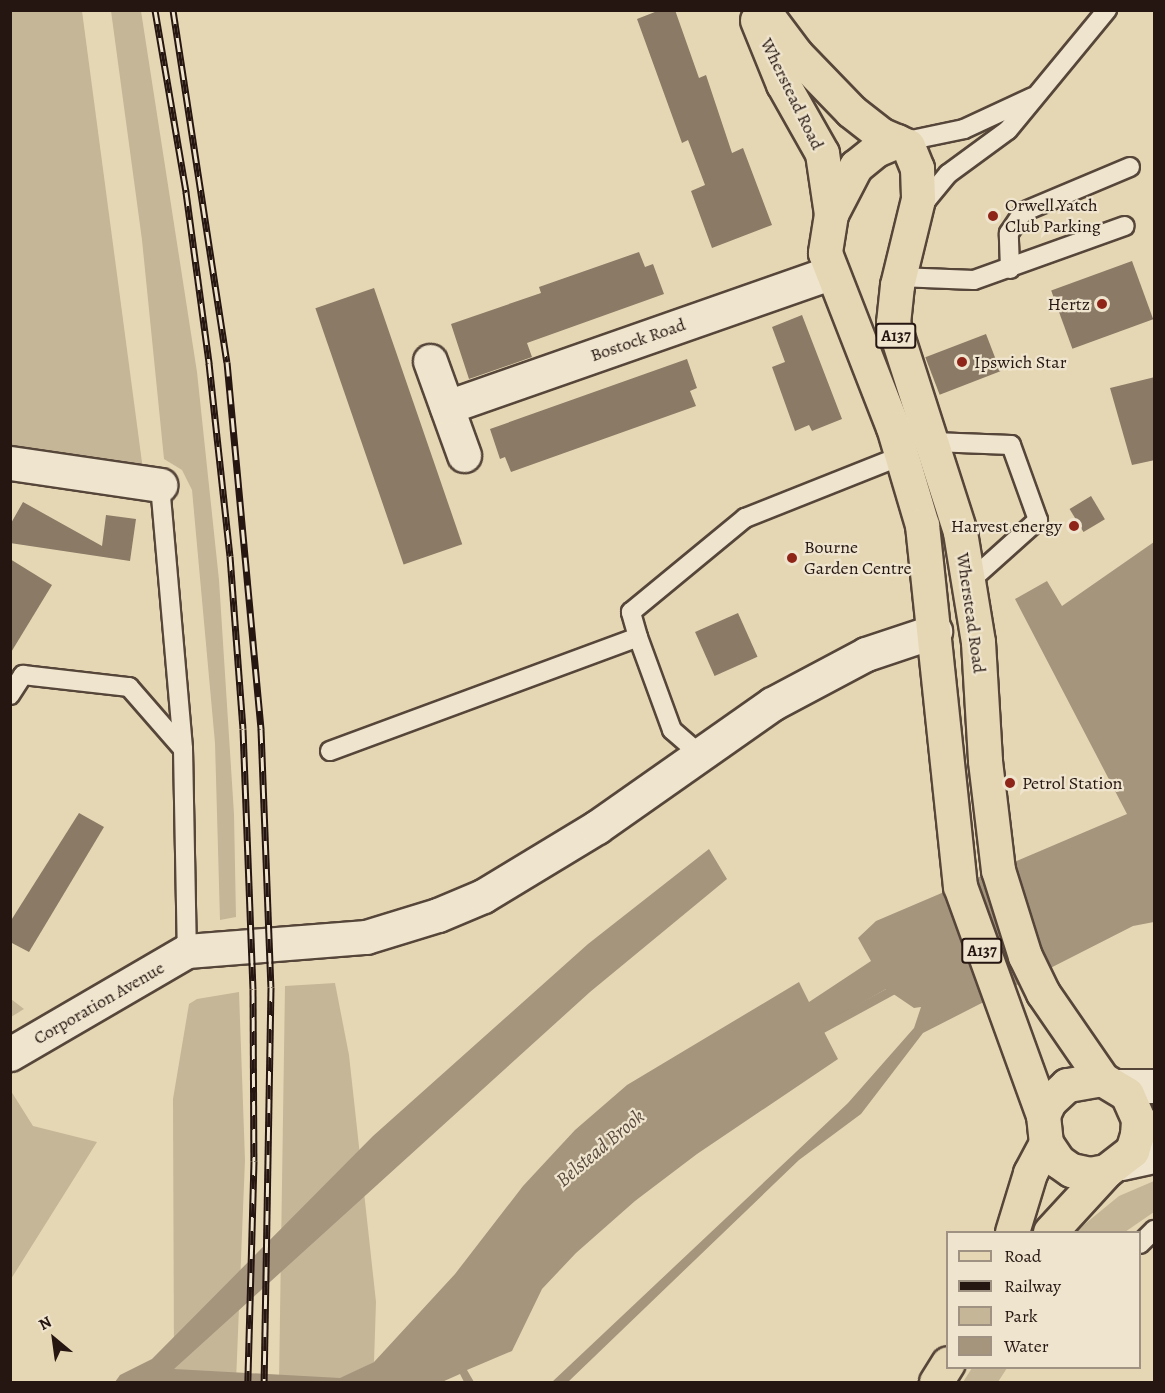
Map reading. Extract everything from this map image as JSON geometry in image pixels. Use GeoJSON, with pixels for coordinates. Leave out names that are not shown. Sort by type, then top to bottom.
{"type":"FeatureCollection","features":[{"type":"Feature","properties":{"kind":"main road","name":"Wherstead Road"},"geometry":{"type":"LineString","coordinates":[[753,10],[778,74],[822,153],[831,214],[825,253],[830,273],[903,455],[922,525],[935,631],[947,785],[960,886],[1044,1129],[1058,1161],[1071,1170],[1090,1174],[1114,1167],[1132,1151],[1138,1119],[1127,1094],[1110,1082],[1043,993],[1025,956],[998,870],[969,582],[960,532],[933,442],[892,323],[899,277],[915,215],[917,168],[900,142],[882,135],[851,111],[796,54],[763,10]]}},
{"type":"Feature","properties":{"kind":"main road","name":"Wherstead Road"},"geometry":{"type":"LineString","coordinates":[[831,214],[856,166],[876,150],[900,142]]}},
{"type":"Feature","properties":{"kind":"main road"},"geometry":{"type":"LineString","coordinates":[[1013,1231],[1044,1129],[1049,1102],[1067,1085],[1110,1082]]}},
{"type":"Feature","properties":{"kind":"main road","name":"A137"},"geometry":{"type":"LineString","coordinates":[[1052,1231],[1114,1167]]}},
{"type":"Feature","properties":{"kind":"main road"},"geometry":{"type":"LineString","coordinates":[[936,1383],[946,1367]]}},
{"type":"Feature","properties":{"kind":"street","name":"Bostock Road"},"geometry":{"type":"LineString","coordinates":[[447,407],[830,273]]}},
{"type":"Feature","properties":{"kind":"street"},"geometry":{"type":"LineString","coordinates":[[430,361],[464,455]]}},
{"type":"Feature","properties":{"kind":"street"},"geometry":{"type":"LineString","coordinates":[[10,463],[160,484]]}},
{"type":"Feature","properties":{"kind":"street"},"geometry":{"type":"LineString","coordinates":[[187,951],[366,937],[438,915],[521,876],[597,827],[698,753],[823,675],[866,654],[935,631]]}},
{"type":"Feature","properties":{"kind":"street","name":"Corporation Avenue"},"geometry":{"type":"LineString","coordinates":[[10,1054],[187,951]]}},
{"type":"Feature","properties":{"kind":"street"},"geometry":{"type":"LineString","coordinates":[[1110,1082],[1155,1086]]}},
{"type":"Feature","properties":{"kind":"street"},"geometry":{"type":"LineString","coordinates":[[1114,1167],[1155,1156]]}},
{"type":"Feature","properties":{"kind":"lane"},"geometry":{"type":"LineString","coordinates":[[915,215],[948,174],[1008,130],[1107,10]]}},
{"type":"Feature","properties":{"kind":"lane"},"geometry":{"type":"LineString","coordinates":[[900,142],[964,129],[1036,96]]}},
{"type":"Feature","properties":{"kind":"lane"},"geometry":{"type":"LineString","coordinates":[[1010,268],[1009,233],[1023,212],[1130,167]]}},
{"type":"Feature","properties":{"kind":"lane"},"geometry":{"type":"LineString","coordinates":[[899,277],[974,280],[1125,226]]}},
{"type":"Feature","properties":{"kind":"lane"},"geometry":{"type":"LineString","coordinates":[[933,442],[1011,445],[1038,520],[969,582]]}},
{"type":"Feature","properties":{"kind":"lane"},"geometry":{"type":"LineString","coordinates":[[698,753],[672,730],[631,612],[745,518],[903,455]]}},
{"type":"Feature","properties":{"kind":"lane"},"geometry":{"type":"LineString","coordinates":[[160,484],[183,749],[187,951]]}},
{"type":"Feature","properties":{"kind":"lane"},"geometry":{"type":"LineString","coordinates":[[330,751],[638,637]]}},
{"type":"Feature","properties":{"kind":"lane"},"geometry":{"type":"LineString","coordinates":[[10,695],[23,675],[129,687],[183,749]]}},
{"type":"Feature","properties":{"kind":"lane"},"geometry":{"type":"LineString","coordinates":[[1141,1243],[1155,1230]]}},
{"type":"Feature","properties":{"kind":"green space"},"geometry":{"type":"Polygon","coordinates":[[[10,11],[82,11],[143,470],[11,448],[10,11]]]}},
{"type":"Feature","properties":{"kind":"green space"},"geometry":{"type":"Polygon","coordinates":[[[111,11],[141,11],[197,372],[219,580],[234,814],[236,917],[220,920],[215,743],[192,490],[182,470],[164,459],[142,240],[111,11]]]}},
{"type":"Feature","properties":{"kind":"green space"},"geometry":{"type":"Polygon","coordinates":[[[335,983],[349,1055],[376,1302],[374,1362],[340,1379],[279,1382],[285,986],[335,983]]]}},
{"type":"Feature","properties":{"kind":"green space"},"geometry":{"type":"Polygon","coordinates":[[[239,992],[245,1160],[236,1382],[174,1369],[173,1099],[189,1004],[197,999],[239,992]]]}},
{"type":"Feature","properties":{"kind":"green space"},"geometry":{"type":"Polygon","coordinates":[[[11,999],[24,1009],[11,1017],[11,999]]]}},
{"type":"Feature","properties":{"kind":"green space"},"geometry":{"type":"Polygon","coordinates":[[[11,1091],[33,1126],[97,1142],[11,1279],[11,1091]]]}},
{"type":"Feature","properties":{"kind":"green space"},"geometry":{"type":"Polygon","coordinates":[[[1154,1181],[1154,1212],[1126,1231],[1076,1231],[1119,1196],[1154,1181]]]}},
{"type":"Feature","properties":{"kind":"green space"},"geometry":{"type":"Polygon","coordinates":[[[971,1369],[1006,1369],[998,1382],[963,1382],[971,1369]]]}},
{"type":"Feature","properties":{"kind":"water"},"geometry":{"type":"Polygon","coordinates":[[[1154,542],[1154,922],[1133,926],[923,1033],[861,1114],[799,1160],[568,1382],[552,1382],[848,1103],[914,1028],[921,1007],[914,1008],[886,989],[821,1026],[838,1059],[697,1154],[635,1201],[576,1253],[542,1289],[512,1351],[467,1370],[474,1382],[464,1382],[460,1374],[442,1382],[115,1382],[120,1375],[152,1359],[373,1136],[588,944],[709,849],[727,879],[590,992],[174,1369],[340,1378],[374,1362],[455,1274],[523,1186],[575,1130],[627,1085],[799,982],[809,1002],[871,961],[858,938],[876,921],[1127,814],[1015,599],[1047,581],[1062,606],[1154,542]]]}},
{"type":"Feature","properties":{"kind":"building"},"geometry":{"type":"Polygon","coordinates":[[[660,10],[675,10],[699,78],[706,75],[732,153],[743,148],[772,225],[712,248],[691,191],[705,185],[688,140],[682,143],[637,19],[660,10]]]}},
{"type":"Feature","properties":{"kind":"building"},"geometry":{"type":"Polygon","coordinates":[[[639,252],[645,267],[653,264],[664,294],[527,343],[532,357],[469,379],[451,324],[541,293],[539,287],[639,252]]]}},
{"type":"Feature","properties":{"kind":"building","name":"Hertz"},"geometry":{"type":"Polygon","coordinates":[[[1132,261],[1153,319],[1072,349],[1051,290],[1132,261]]]}},
{"type":"Feature","properties":{"kind":"building"},"geometry":{"type":"Polygon","coordinates":[[[374,288],[462,544],[404,564],[315,308],[374,288]]]}},
{"type":"Feature","properties":{"kind":"building"},"geometry":{"type":"Polygon","coordinates":[[[802,315],[842,419],[812,431],[809,425],[795,431],[772,367],[785,362],[772,327],[802,315]]]}},
{"type":"Feature","properties":{"kind":"building","name":"Ipswich Star"},"geometry":{"type":"Polygon","coordinates":[[[986,334],[1000,371],[940,395],[925,357],[986,334]]]}},
{"type":"Feature","properties":{"kind":"building"},"geometry":{"type":"Polygon","coordinates":[[[687,359],[697,388],[690,391],[696,406],[511,472],[505,457],[500,459],[490,429],[687,359]]]}},
{"type":"Feature","properties":{"kind":"building"},"geometry":{"type":"Polygon","coordinates":[[[1155,377],[1155,460],[1132,465],[1110,388],[1155,377]]]}},
{"type":"Feature","properties":{"kind":"building"},"geometry":{"type":"Polygon","coordinates":[[[1091,496],[1105,519],[1083,532],[1070,509],[1091,496]]]}},
{"type":"Feature","properties":{"kind":"building"},"geometry":{"type":"Polygon","coordinates":[[[23,502],[102,546],[106,515],[136,519],[130,561],[10,543],[10,525],[23,502]]]}},
{"type":"Feature","properties":{"kind":"building"},"geometry":{"type":"Polygon","coordinates":[[[10,559],[52,585],[10,654],[10,559]]]}},
{"type":"Feature","properties":{"kind":"building"},"geometry":{"type":"Polygon","coordinates":[[[738,613],[758,657],[715,676],[695,632],[738,613]]]}},
{"type":"Feature","properties":{"kind":"building"},"geometry":{"type":"Polygon","coordinates":[[[79,813],[104,827],[29,952],[10,942],[10,922],[79,813]]]}},
{"type":"Feature","properties":{"kind":"waterway","name":"Belstead Brook"},"geometry":{"type":"LineString","coordinates":[[813,1033],[896,988]]}},
{"type":"Feature","properties":{"kind":"railway"},"geometry":{"type":"LineString","coordinates":[[155,10],[186,192],[209,363],[230,556],[243,729],[253,989],[254,1161],[248,1382]]}},
{"type":"Feature","properties":{"kind":"railway"},"geometry":{"type":"LineString","coordinates":[[173,10],[227,362],[261,729],[271,987],[264,1382]]}},
{"type":"Feature","properties":{"kind":"place","name":"Orwell Yatch Club Parking"},"geometry":{"type":"Point","coordinates":[993,216]}},
{"type":"Feature","properties":{"kind":"place","name":"Hertz"},"geometry":{"type":"Point","coordinates":[1102,304]}},
{"type":"Feature","properties":{"kind":"place","name":"Ipswich Star"},"geometry":{"type":"Point","coordinates":[962,362]}},
{"type":"Feature","properties":{"kind":"place","name":"Harvest energy"},"geometry":{"type":"Point","coordinates":[1074,526]}},
{"type":"Feature","properties":{"kind":"place","name":"Bourne Garden Centre"},"geometry":{"type":"Point","coordinates":[792,558]}},
{"type":"Feature","properties":{"kind":"place","name":"Petrol Station"},"geometry":{"type":"Point","coordinates":[1010,783]}}]}
